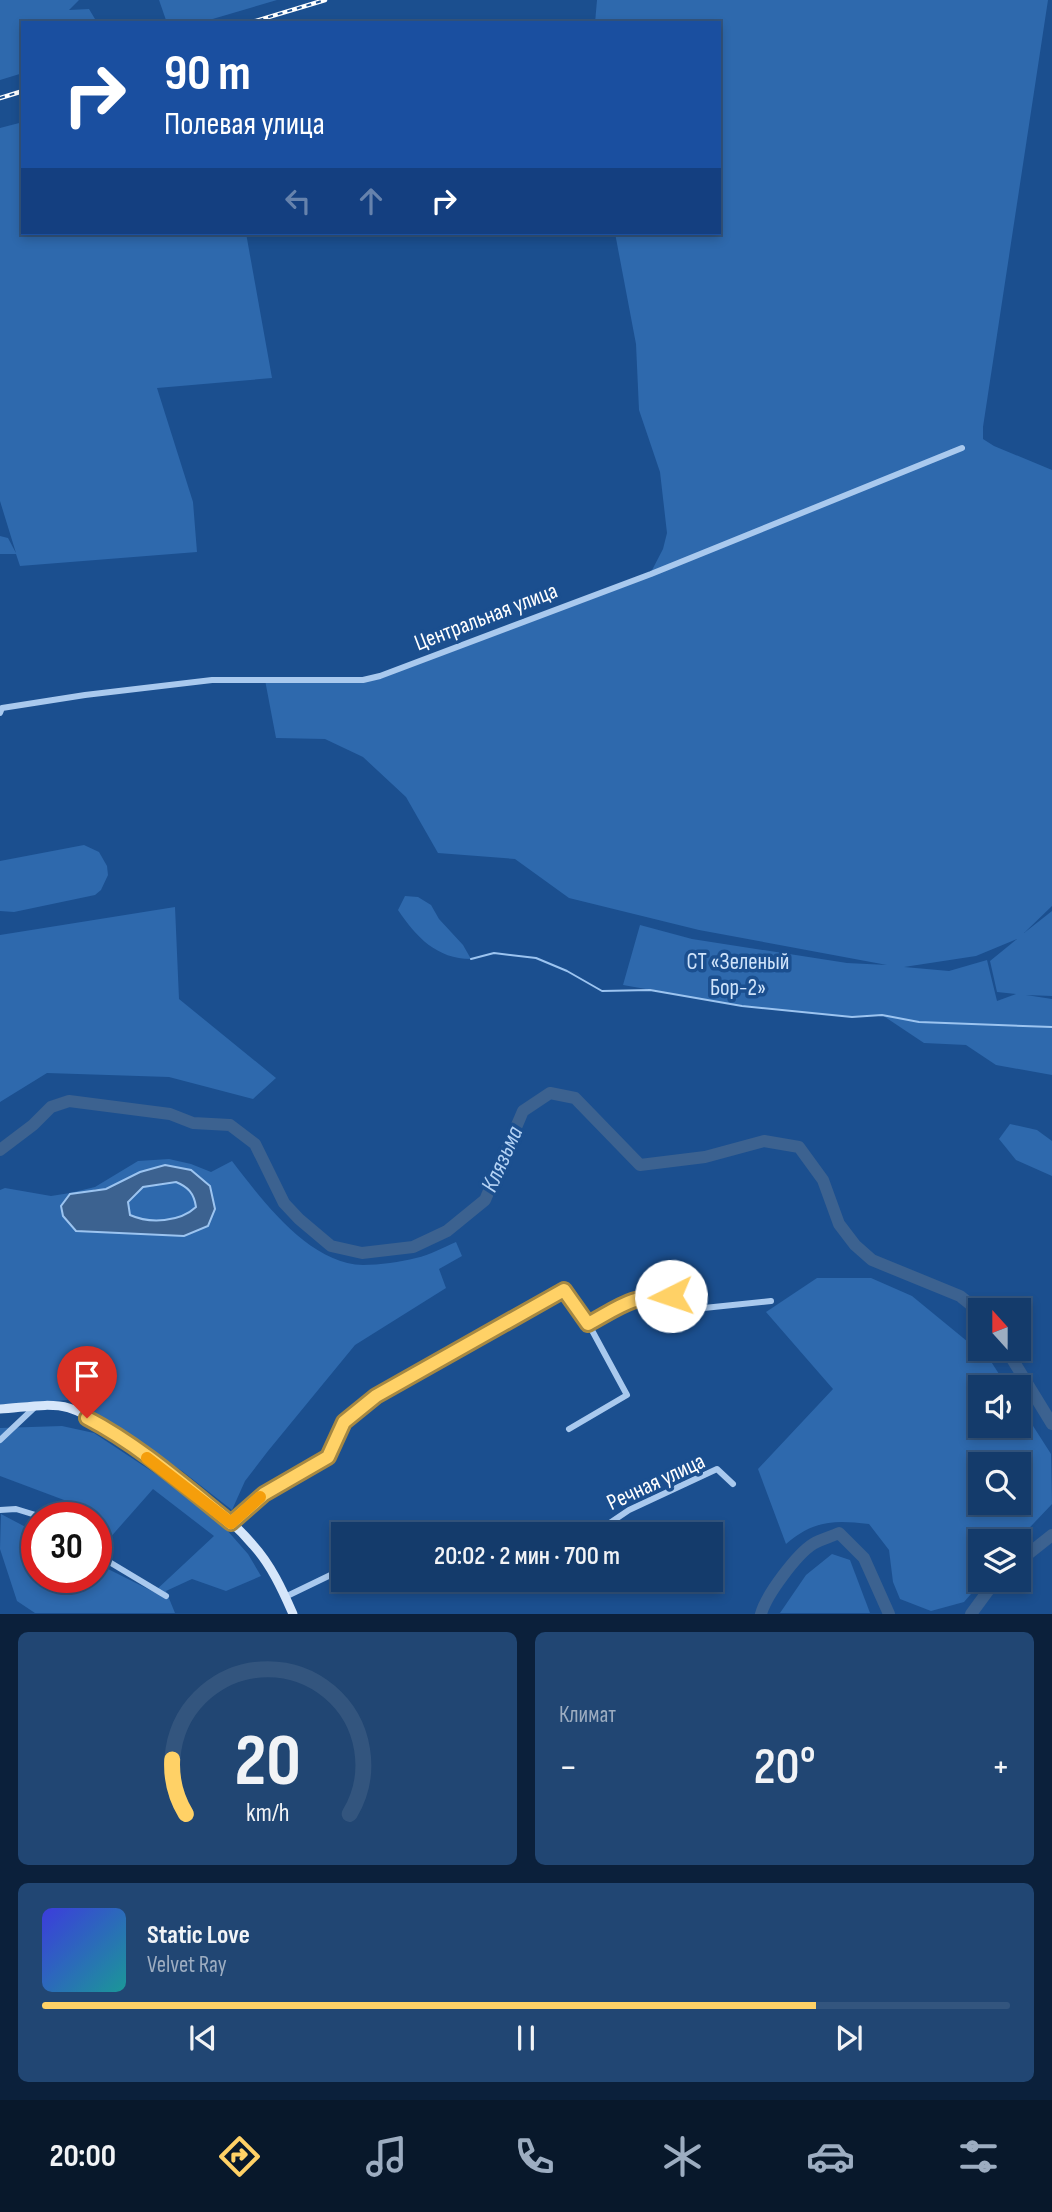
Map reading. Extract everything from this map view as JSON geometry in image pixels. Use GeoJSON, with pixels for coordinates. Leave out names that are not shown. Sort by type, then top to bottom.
{"type":"FeatureCollection","features":[{"type":"Feature","properties":{"kind":"main road"},"geometry":{"type":"LineString","coordinates":[[0,1409],[69,1408],[104,1427],[179,1481],[253,1544],[269,1566],[293,1614]]}},
{"type":"Feature","properties":{"kind":"street","name":"Центральная улица"},"geometry":{"type":"LineString","coordinates":[[0,713],[2,708],[53,699],[212,680],[363,680],[380,676],[650,574],[961,448]]}},
{"type":"Feature","properties":{"kind":"street"},"geometry":{"type":"LineString","coordinates":[[231,1523],[264,1494],[328,1457],[344,1422],[376,1396],[564,1290],[588,1324],[627,1395],[569,1429]]}},
{"type":"Feature","properties":{"kind":"street"},"geometry":{"type":"LineString","coordinates":[[588,1324],[632,1300],[647,1296],[695,1297],[704,1308],[771,1301]]}},
{"type":"Feature","properties":{"kind":"street"},"geometry":{"type":"LineString","coordinates":[[0,1440],[35,1407]]}},
{"type":"Feature","properties":{"kind":"street","name":"Речная улица"},"geometry":{"type":"LineString","coordinates":[[611,1522],[629,1510],[717,1469],[733,1484]]}},
{"type":"Feature","properties":{"kind":"street"},"geometry":{"type":"LineString","coordinates":[[0,1510],[21,1511]]}},
{"type":"Feature","properties":{"kind":"street"},"geometry":{"type":"LineString","coordinates":[[112,1564],[166,1596]]}},
{"type":"Feature","properties":{"kind":"street"},"geometry":{"type":"LineString","coordinates":[[285,1597],[331,1575]]}},
{"type":"Feature","properties":{"kind":"green space"},"geometry":{"type":"Polygon","coordinates":[[[0,0],[79,0],[69,10],[89,9],[95,19],[93,21],[21,21],[21,74],[0,80],[0,0]]]}},
{"type":"Feature","properties":{"kind":"green space"},"geometry":{"type":"Polygon","coordinates":[[[159,0],[277,0],[206,21],[166,21],[159,0]]]}},
{"type":"Feature","properties":{"kind":"green space","name":"СТ «Зеленый Бор-2»"},"geometry":{"type":"Polygon","coordinates":[[[597,0],[1048,0],[983,439],[1052,470],[1052,906],[1024,933],[1052,911],[1052,996],[1026,995],[1052,999],[1052,1075],[996,1065],[966,1045],[924,1043],[882,1015],[852,1017],[742,1006],[623,985],[640,925],[692,939],[847,963],[887,965],[699,930],[569,898],[515,859],[438,853],[406,797],[363,757],[325,739],[276,738],[265,680],[363,680],[650,574],[663,549],[667,533],[660,472],[639,410],[636,344],[615,235],[721,235],[721,21],[595,21],[597,0]],[[1017,939],[976,956],[904,967],[949,971],[987,960],[997,1001],[1016,994],[997,992],[990,961],[1017,939]]]}},
{"type":"Feature","properties":{"kind":"green space"},"geometry":{"type":"Polygon","coordinates":[[[21,123],[21,235],[246,235],[272,378],[157,388],[193,502],[197,552],[20,566],[16,554],[0,554],[0,536],[8,538],[16,553],[0,501],[0,128],[21,123]]]}},
{"type":"Feature","properties":{"kind":"green space"},"geometry":{"type":"Polygon","coordinates":[[[84,845],[99,852],[107,866],[108,875],[101,890],[95,895],[14,912],[0,911],[0,861],[84,845]]]}},
{"type":"Feature","properties":{"kind":"green space"},"geometry":{"type":"Polygon","coordinates":[[[405,896],[418,897],[431,905],[471,959],[448,955],[428,945],[398,910],[405,896]]]}},
{"type":"Feature","properties":{"kind":"green space"},"geometry":{"type":"Polygon","coordinates":[[[175,907],[179,999],[276,1078],[253,1099],[169,1077],[47,1073],[0,1102],[0,935],[175,907]]]}},
{"type":"Feature","properties":{"kind":"green space"},"geometry":{"type":"Polygon","coordinates":[[[1010,1124],[1037,1130],[1052,1141],[1052,1176],[1016,1160],[999,1139],[1010,1124]]]}},
{"type":"Feature","properties":{"kind":"green space"},"geometry":{"type":"Polygon","coordinates":[[[169,1159],[211,1172],[232,1161],[288,1227],[324,1254],[343,1262],[363,1265],[397,1262],[426,1255],[456,1242],[462,1256],[439,1269],[446,1288],[355,1345],[245,1481],[232,1510],[182,1471],[102,1418],[68,1400],[0,1405],[0,1190],[5,1188],[51,1196],[70,1193],[95,1187],[138,1161],[169,1159]],[[165,1165],[140,1172],[106,1189],[95,1189],[63,1216],[208,1226],[191,1170],[165,1165]]]}},
{"type":"Feature","properties":{"kind":"green space"},"geometry":{"type":"Polygon","coordinates":[[[176,1182],[192,1194],[196,1207],[181,1216],[164,1220],[146,1220],[130,1215],[128,1202],[142,1187],[176,1182]]]}},
{"type":"Feature","properties":{"kind":"green space"},"geometry":{"type":"Polygon","coordinates":[[[817,1278],[871,1278],[912,1296],[968,1342],[968,1362],[991,1362],[1000,1375],[968,1375],[968,1438],[1031,1438],[1031,1423],[1051,1454],[1052,1504],[1028,1529],[968,1529],[968,1592],[973,1592],[964,1602],[931,1611],[900,1599],[893,1582],[889,1550],[869,1524],[835,1522],[815,1526],[786,1544],[758,1469],[833,1389],[766,1312],[817,1278]]]}},
{"type":"Feature","properties":{"kind":"green space"},"geometry":{"type":"Polygon","coordinates":[[[62,1426],[94,1433],[171,1484],[226,1529],[248,1554],[261,1576],[226,1591],[192,1579],[166,1591],[175,1613],[35,1613],[17,1601],[0,1549],[1,1514],[21,1525],[21,1593],[112,1593],[112,1571],[154,1592],[214,1536],[153,1489],[112,1535],[112,1502],[66,1502],[0,1476],[0,1428],[62,1426]]]}},
{"type":"Feature","properties":{"kind":"green space"},"geometry":{"type":"Polygon","coordinates":[[[832,1554],[850,1560],[870,1613],[780,1613],[806,1575],[832,1554]]]}},
{"type":"Feature","properties":{"kind":"shaded area"},"geometry":{"type":"Polygon","coordinates":[[[165,1165],[191,1170],[210,1186],[215,1209],[208,1226],[184,1236],[76,1231],[63,1216],[61,1206],[70,1194],[106,1189],[140,1172],[165,1165]],[[176,1182],[143,1187],[128,1202],[130,1215],[146,1220],[164,1220],[182,1216],[196,1207],[190,1191],[176,1182]]]}},
{"type":"Feature","properties":{"kind":"waterway"},"geometry":{"type":"LineString","coordinates":[[471,959],[494,953],[536,958],[567,971],[602,991],[650,990],[742,1006],[852,1017],[882,1015],[919,1022],[1052,1027]]}},
{"type":"Feature","properties":{"kind":"waterway","name":"Клязьма"},"geometry":{"type":"LineString","coordinates":[[0,1150],[33,1125],[51,1107],[69,1101],[170,1114],[193,1123],[230,1125],[255,1144],[284,1203],[299,1219],[331,1246],[362,1253],[413,1247],[447,1231],[485,1200],[523,1111],[550,1093],[575,1098],[640,1165],[705,1157],[764,1141],[799,1147],[823,1180],[839,1224],[855,1245],[872,1260],[960,1296],[968,1302]]}},
{"type":"Feature","properties":{"kind":"waterway","name":"Клязьма"},"geometry":{"type":"LineString","coordinates":[[1014,1362],[1052,1424]]}},
{"type":"Feature","properties":{"kind":"waterway","name":"Клязьма"},"geometry":{"type":"LineString","coordinates":[[761,1614],[775,1586],[799,1556],[813,1544],[839,1533],[864,1558],[889,1614]]}},
{"type":"Feature","properties":{"kind":"waterway","name":"Клязьма"},"geometry":{"type":"LineString","coordinates":[[1031,1552],[1052,1535]]}},
{"type":"Feature","properties":{"kind":"waterway","name":"Клязьма"},"geometry":{"type":"LineString","coordinates":[[971,1614],[987,1592]]}},
{"type":"Feature","properties":{"kind":"railway"},"geometry":{"type":"LineString","coordinates":[[256,21],[325,0]]}},
{"type":"Feature","properties":{"kind":"railway"},"geometry":{"type":"LineString","coordinates":[[0,98],[21,92]]}},
{"type":"Feature","properties":{"kind":"slow traffic"},"geometry":{"type":"LineString","coordinates":[[147,1458],[231,1523],[260,1497]]}},
{"type":"Feature","properties":{"kind":"route"},"geometry":{"type":"LineString","coordinates":[[87,1418],[104,1427],[179,1481],[231,1523],[264,1494],[328,1457],[344,1422],[376,1396],[564,1290],[588,1324],[632,1300],[647,1296],[671,1296]]}}]}
